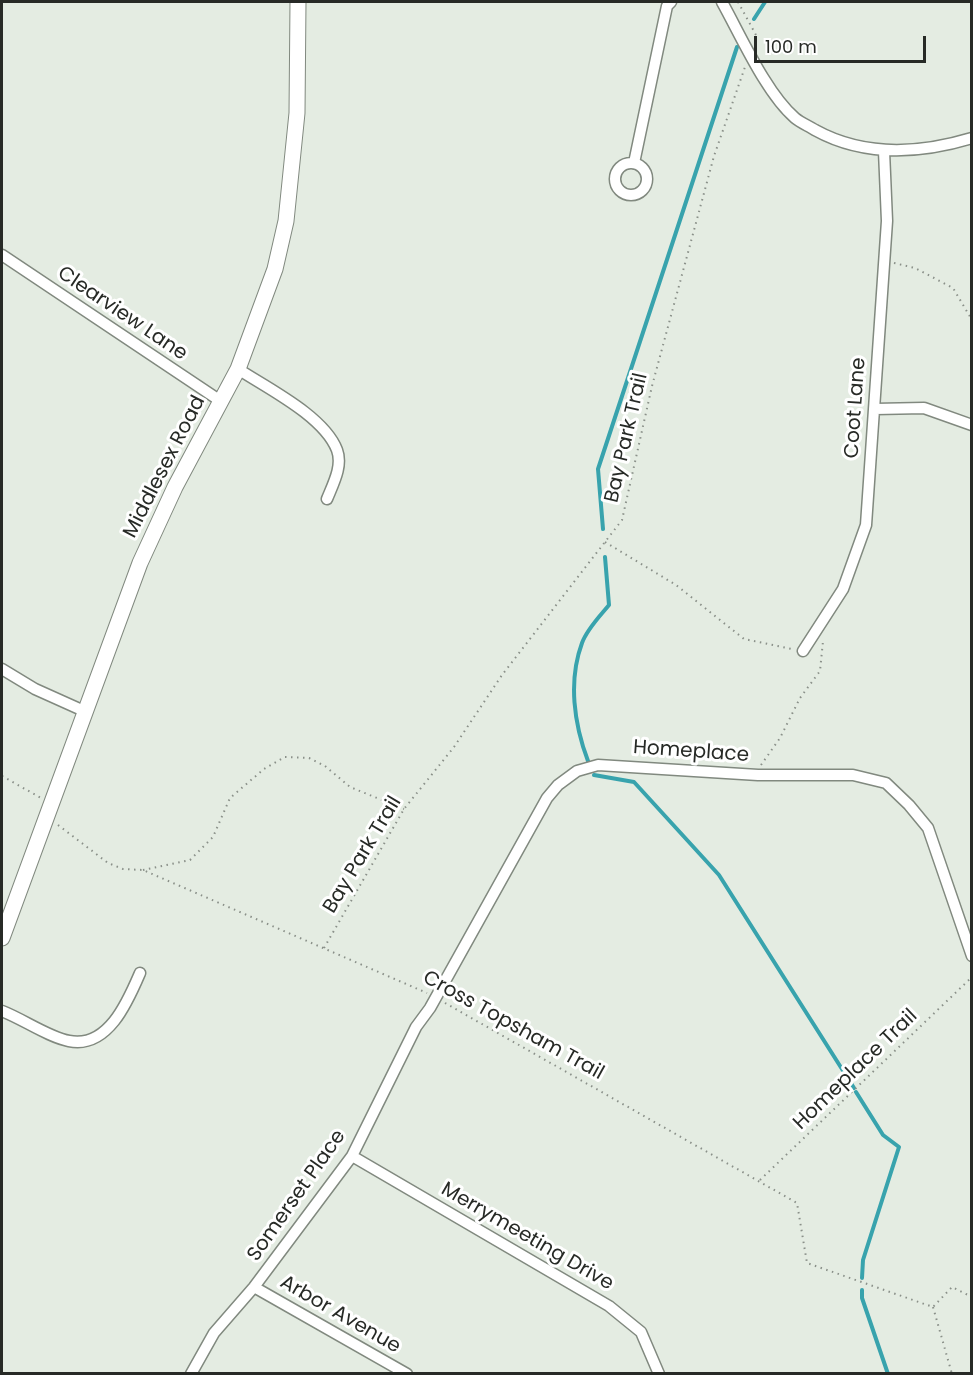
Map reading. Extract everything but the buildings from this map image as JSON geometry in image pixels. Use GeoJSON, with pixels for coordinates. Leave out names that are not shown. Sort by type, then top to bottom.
{"type":"FeatureCollection","features":[{"type":"Feature","properties":{"kind":"main road","name":"Middlesex Road"},"geometry":{"type":"LineString","coordinates":[[2,938],[48,807],[140,563],[175,487],[238,369],[275,269],[286,221],[297,113],[298,2]]}},
{"type":"Feature","properties":{"kind":"street"},"geometry":{"type":"LineString","coordinates":[[634,163],[668,6],[671,2]]}},
{"type":"Feature","properties":{"kind":"street"},"geometry":{"type":"LineString","coordinates":[[722,2],[769,86],[795,119],[838,142],[884,151],[943,147],[972,138]]}},
{"type":"Feature","properties":{"kind":"street","name":"Coot Lane"},"geometry":{"type":"LineString","coordinates":[[803,651],[843,589],[866,525],[887,221],[884,151]]}},
{"type":"Feature","properties":{"kind":"street","name":"Clearview Lane"},"geometry":{"type":"LineString","coordinates":[[2,255],[222,402]]}},
{"type":"Feature","properties":{"kind":"street"},"geometry":{"type":"LineString","coordinates":[[238,369],[284,399],[325,431],[337,450],[338,459],[337,474],[327,499]]}},
{"type":"Feature","properties":{"kind":"street"},"geometry":{"type":"LineString","coordinates":[[875,409],[924,408],[972,425]]}},
{"type":"Feature","properties":{"kind":"street"},"geometry":{"type":"LineString","coordinates":[[2,669],[35,689],[84,711]]}},
{"type":"Feature","properties":{"kind":"street","name":"Homeplace"},"geometry":{"type":"LineString","coordinates":[[416,1028],[433,1003],[547,798],[558,785],[577,771],[598,765],[754,775],[853,775],[886,783],[909,805],[928,828],[972,956]]}},
{"type":"Feature","properties":{"kind":"street"},"geometry":{"type":"LineString","coordinates":[[2,1011],[69,1041],[84,1041],[99,1034],[117,1020],[140,973]]}},
{"type":"Feature","properties":{"kind":"street","name":"Somerset Place"},"geometry":{"type":"LineString","coordinates":[[191,1374],[214,1333],[254,1287],[352,1156],[416,1028]]}},
{"type":"Feature","properties":{"kind":"street","name":"Merrymeeting Drive"},"geometry":{"type":"LineString","coordinates":[[352,1156],[609,1306],[641,1332],[659,1374]]}},
{"type":"Feature","properties":{"kind":"street","name":"Arbor Avenue"},"geometry":{"type":"LineString","coordinates":[[254,1287],[407,1374]]}},
{"type":"Feature","properties":{"kind":"path","name":"Bay Park Trail"},"geometry":{"type":"LineString","coordinates":[[324,948],[404,809],[454,747],[502,675],[622,520],[652,386],[714,156],[756,35],[738,2]]}},
{"type":"Feature","properties":{"kind":"path"},"geometry":{"type":"LineString","coordinates":[[884,262],[915,268],[953,288],[972,320]]}},
{"type":"Feature","properties":{"kind":"path"},"geometry":{"type":"LineString","coordinates":[[605,542],[676,585],[744,639],[803,651]]}},
{"type":"Feature","properties":{"kind":"path"},"geometry":{"type":"LineString","coordinates":[[754,775],[780,738],[800,698],[820,671],[823,636]]}},
{"type":"Feature","properties":{"kind":"path"},"geometry":{"type":"LineString","coordinates":[[143,870],[190,861],[213,837],[230,798],[264,768],[285,757],[309,758],[325,766],[350,787],[404,809]]}},
{"type":"Feature","properties":{"kind":"path","name":"Cross Topsham Trail"},"geometry":{"type":"LineString","coordinates":[[2,776],[41,797],[57,825],[108,863],[123,869],[143,870],[415,986],[433,1003],[797,1203],[807,1263],[933,1307]]}},
{"type":"Feature","properties":{"kind":"path","name":"Homeplace Trail"},"geometry":{"type":"LineString","coordinates":[[759,1181],[972,977]]}},
{"type":"Feature","properties":{"kind":"path"},"geometry":{"type":"LineString","coordinates":[[952,1374],[933,1307],[952,1287],[972,1297]]}},
{"type":"Feature","properties":{"kind":"waterway"},"geometry":{"type":"LineString","coordinates":[[754,19],[765,2]]}},
{"type":"Feature","properties":{"kind":"waterway"},"geometry":{"type":"LineString","coordinates":[[603,529],[598,469],[737,47]]}},
{"type":"Feature","properties":{"kind":"waterway"},"geometry":{"type":"LineString","coordinates":[[588,761],[576,717],[575,672],[584,638],[609,605],[605,557]]}},
{"type":"Feature","properties":{"kind":"waterway"},"geometry":{"type":"LineString","coordinates":[[594,775],[634,782],[719,875],[854,1088]]}},
{"type":"Feature","properties":{"kind":"waterway"},"geometry":{"type":"LineString","coordinates":[[856,1092],[883,1135],[899,1147],[863,1260],[862,1278]]}},
{"type":"Feature","properties":{"kind":"waterway"},"geometry":{"type":"LineString","coordinates":[[862,1290],[862,1298],[888,1374]]}}]}
